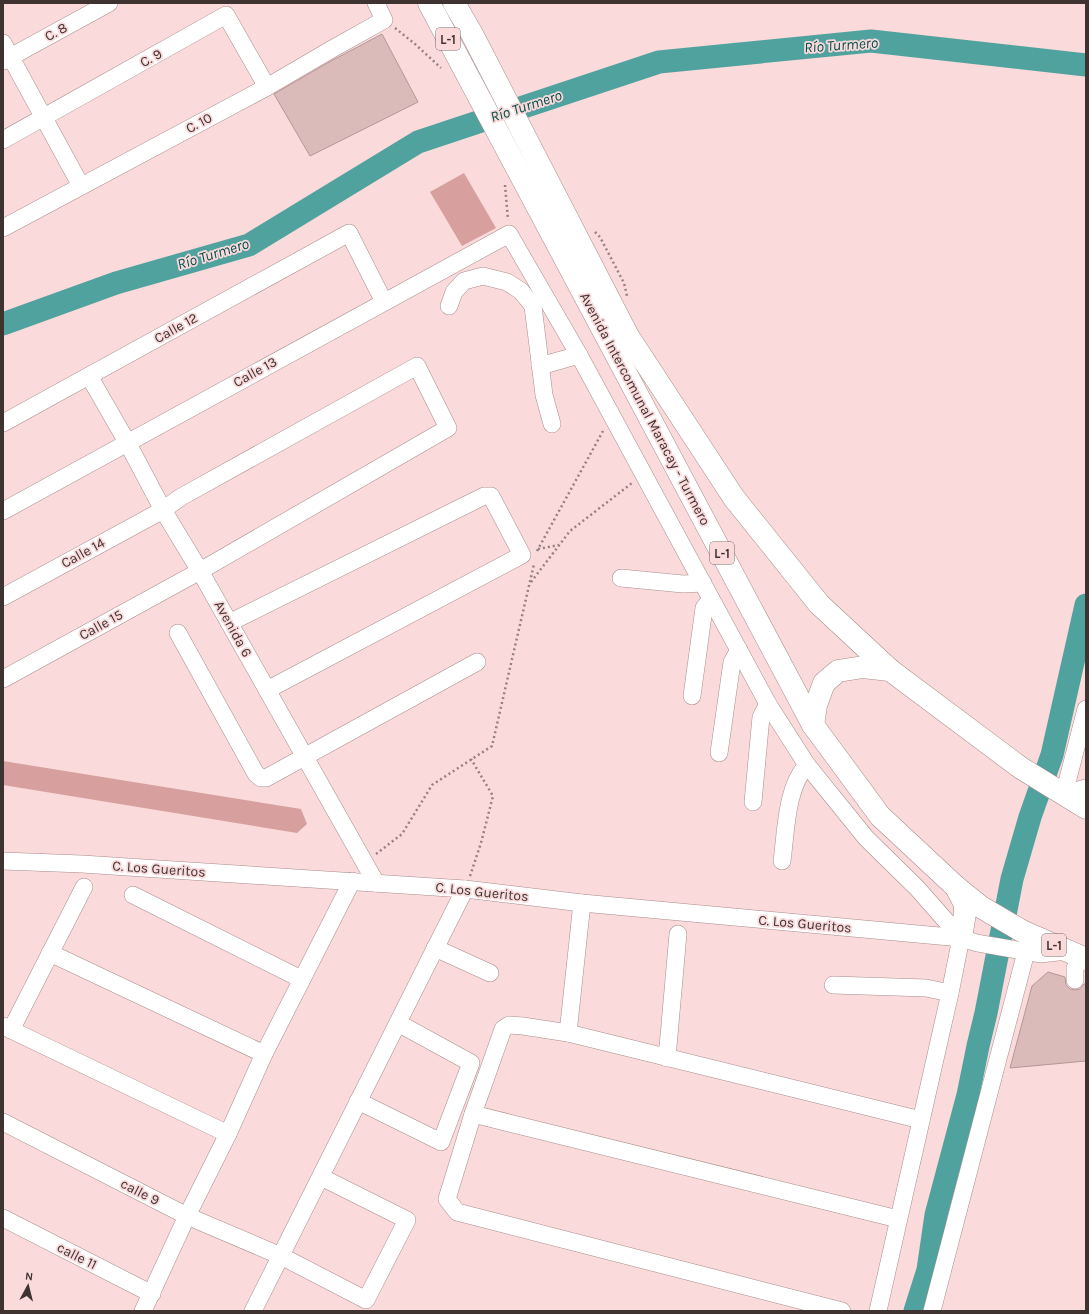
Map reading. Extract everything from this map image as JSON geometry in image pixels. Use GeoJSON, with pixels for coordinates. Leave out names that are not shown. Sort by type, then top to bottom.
{"type":"FeatureCollection","features":[{"type":"Feature","properties":{"kind":"main road","name":"Avenida Intercomunal Maracay - Turmero"},"geometry":{"type":"LineString","coordinates":[[429,3],[467,75],[509,171],[813,725],[880,816],[955,886],[981,907],[1021,944],[1078,956]]}},
{"type":"Feature","properties":{"kind":"main road","name":"Avenida Intercomunal Maracay - Turmero"},"geometry":{"type":"LineString","coordinates":[[454,3],[472,34],[628,336],[734,498],[819,604],[890,670],[1021,768],[1086,808]]}},
{"type":"Feature","properties":{"kind":"main road"},"geometry":{"type":"LineString","coordinates":[[813,725],[816,705],[824,683],[838,671],[863,666],[890,670]]}},
{"type":"Feature","properties":{"kind":"main road"},"geometry":{"type":"LineString","coordinates":[[955,886],[965,904],[969,941]]}},
{"type":"Feature","properties":{"kind":"street","name":"C. 8"},"geometry":{"type":"LineString","coordinates":[[6,54],[109,3]]}},
{"type":"Feature","properties":{"kind":"street","name":"C. 10"},"geometry":{"type":"LineString","coordinates":[[3,228],[267,87],[332,49],[380,12]]}},
{"type":"Feature","properties":{"kind":"street","name":"C. 9"},"geometry":{"type":"LineString","coordinates":[[3,140],[226,15],[267,87]]}},
{"type":"Feature","properties":{"kind":"street"},"geometry":{"type":"LineString","coordinates":[[6,54],[81,186]]}},
{"type":"Feature","properties":{"kind":"street","name":"Calle 12"},"geometry":{"type":"LineString","coordinates":[[3,423],[349,233],[384,302]]}},
{"type":"Feature","properties":{"kind":"street"},"geometry":{"type":"LineString","coordinates":[[508,234],[579,355],[768,704],[807,765],[866,838],[969,941],[950,993],[878,1311]]}},
{"type":"Feature","properties":{"kind":"street","name":"Calle 13"},"geometry":{"type":"LineString","coordinates":[[3,511],[508,234]]}},
{"type":"Feature","properties":{"kind":"street"},"geometry":{"type":"LineString","coordinates":[[449,306],[454,292],[464,281],[483,276],[507,282],[521,291],[532,306],[544,395],[552,424]]}},
{"type":"Feature","properties":{"kind":"street"},"geometry":{"type":"LineString","coordinates":[[540,366],[579,355]]}},
{"type":"Feature","properties":{"kind":"street","name":"Calle 14"},"geometry":{"type":"LineString","coordinates":[[3,597],[163,510],[181,496],[417,366],[448,428],[200,571]]}},
{"type":"Feature","properties":{"kind":"street","name":"Avenida 6"},"geometry":{"type":"LineString","coordinates":[[89,376],[127,442],[163,510],[200,571],[376,882]]}},
{"type":"Feature","properties":{"kind":"street"},"geometry":{"type":"LineString","coordinates":[[229,623],[484,496],[491,496],[522,555],[267,690]]}},
{"type":"Feature","properties":{"kind":"street","name":"Calle 15"},"geometry":{"type":"LineString","coordinates":[[3,678],[200,571]]}},
{"type":"Feature","properties":{"kind":"street"},"geometry":{"type":"LineString","coordinates":[[620,578],[682,584],[703,583]]}},
{"type":"Feature","properties":{"kind":"street"},"geometry":{"type":"LineString","coordinates":[[692,696],[704,608],[711,599]]}},
{"type":"Feature","properties":{"kind":"street"},"geometry":{"type":"LineString","coordinates":[[178,633],[256,774],[261,778],[266,778],[477,662]]}},
{"type":"Feature","properties":{"kind":"street"},"geometry":{"type":"LineString","coordinates":[[719,753],[732,662],[739,650]]}},
{"type":"Feature","properties":{"kind":"street"},"geometry":{"type":"LineString","coordinates":[[753,802],[761,717],[768,704]]}},
{"type":"Feature","properties":{"kind":"street"},"geometry":{"type":"LineString","coordinates":[[1086,709],[1057,790],[1086,788]]}},
{"type":"Feature","properties":{"kind":"street"},"geometry":{"type":"LineString","coordinates":[[782,861],[794,785],[807,765]]}},
{"type":"Feature","properties":{"kind":"street","name":"C. Los Gueritos"},"geometry":{"type":"LineString","coordinates":[[4,864],[82,864],[465,889],[582,903],[969,941],[1021,944]]}},
{"type":"Feature","properties":{"kind":"street"},"geometry":{"type":"LineString","coordinates":[[143,1311],[187,1216],[228,1134],[264,1054],[352,881]]}},
{"type":"Feature","properties":{"kind":"street"},"geometry":{"type":"LineString","coordinates":[[84,887],[50,953],[7,1028],[228,1134]]}},
{"type":"Feature","properties":{"kind":"street"},"geometry":{"type":"LineString","coordinates":[[253,1311],[465,889]]}},
{"type":"Feature","properties":{"kind":"street"},"geometry":{"type":"LineString","coordinates":[[133,895],[302,979]]}},
{"type":"Feature","properties":{"kind":"street"},"geometry":{"type":"LineString","coordinates":[[568,1033],[582,903]]}},
{"type":"Feature","properties":{"kind":"street"},"geometry":{"type":"LineString","coordinates":[[667,1058],[678,934]]}},
{"type":"Feature","properties":{"kind":"street"},"geometry":{"type":"LineString","coordinates":[[932,1311],[1021,944]]}},
{"type":"Feature","properties":{"kind":"street"},"geometry":{"type":"LineString","coordinates":[[435,948],[490,973]]}},
{"type":"Feature","properties":{"kind":"street"},"geometry":{"type":"LineString","coordinates":[[50,953],[264,1054]]}},
{"type":"Feature","properties":{"kind":"street"},"geometry":{"type":"LineString","coordinates":[[1075,980],[1075,968],[1078,956]]}},
{"type":"Feature","properties":{"kind":"street"},"geometry":{"type":"LineString","coordinates":[[833,985],[926,988],[950,993]]}},
{"type":"Feature","properties":{"kind":"street"},"geometry":{"type":"LineString","coordinates":[[358,1101],[441,1142],[472,1063],[398,1023]]}},
{"type":"Feature","properties":{"kind":"street"},"geometry":{"type":"LineString","coordinates":[[842,1311],[458,1212],[448,1199],[473,1114],[504,1029],[509,1025],[568,1033],[921,1120]]}},
{"type":"Feature","properties":{"kind":"street"},"geometry":{"type":"LineString","coordinates":[[473,1114],[898,1219]]}},
{"type":"Feature","properties":{"kind":"street","name":"calle 9"},"geometry":{"type":"LineString","coordinates":[[3,1122],[187,1216],[281,1256],[366,1300],[406,1220],[321,1177]]}},
{"type":"Feature","properties":{"kind":"street","name":"calle 11"},"geometry":{"type":"LineString","coordinates":[[3,1218],[152,1294]]}},
{"type":"Feature","properties":{"kind":"path"},"geometry":{"type":"LineString","coordinates":[[380,12],[441,68]]}},
{"type":"Feature","properties":{"kind":"path"},"geometry":{"type":"LineString","coordinates":[[508,234],[509,171]]}},
{"type":"Feature","properties":{"kind":"path"},"geometry":{"type":"LineString","coordinates":[[590,228],[600,237],[624,283],[629,303]]}},
{"type":"Feature","properties":{"kind":"path"},"geometry":{"type":"LineString","coordinates":[[536,556],[537,549],[612,416]]}},
{"type":"Feature","properties":{"kind":"path"},"geometry":{"type":"LineString","coordinates":[[529,584],[570,531],[644,474]]}},
{"type":"Feature","properties":{"kind":"path"},"geometry":{"type":"LineString","coordinates":[[537,549],[559,545]]}},
{"type":"Feature","properties":{"kind":"path"},"geometry":{"type":"LineString","coordinates":[[365,863],[402,834],[432,784],[492,746],[534,563]]}},
{"type":"Feature","properties":{"kind":"path"},"geometry":{"type":"LineString","coordinates":[[465,889],[481,843],[493,796],[471,760]]}},
{"type":"Feature","properties":{"kind":"shaded area"},"geometry":{"type":"Polygon","coordinates":[[[464,173],[496,228],[462,246],[430,192],[464,173]]]}},
{"type":"Feature","properties":{"kind":"shaded area"},"geometry":{"type":"Polygon","coordinates":[[[3,761],[301,809],[307,824],[297,833],[3,785],[3,761]]]}},
{"type":"Feature","properties":{"kind":"building"},"geometry":{"type":"Polygon","coordinates":[[[382,34],[418,102],[310,156],[274,94],[382,34]]]}},
{"type":"Feature","properties":{"kind":"building"},"geometry":{"type":"Polygon","coordinates":[[[1048,972],[1065,977],[1066,985],[1070,989],[1080,989],[1084,984],[1086,984],[1086,1061],[1010,1068],[1032,986],[1048,972]]]}},
{"type":"Feature","properties":{"kind":"waterway","name":"Río Turmero"},"geometry":{"type":"LineString","coordinates":[[3,324],[116,283],[249,245],[418,142],[659,62],[871,41],[1086,65]]}},
{"type":"Feature","properties":{"kind":"waterway"},"geometry":{"type":"LineString","coordinates":[[915,1311],[928,1270],[936,1215],[968,1095],[986,1013],[1012,879],[1030,817],[1052,755],[1086,605]]}}]}
